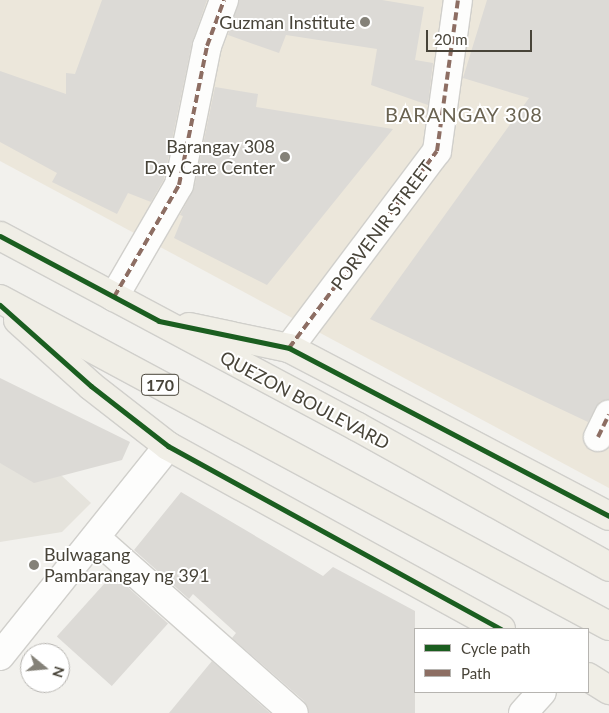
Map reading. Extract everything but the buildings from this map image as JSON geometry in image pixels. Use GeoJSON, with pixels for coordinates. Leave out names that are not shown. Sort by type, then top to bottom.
{"type":"FeatureCollection","features":[{"type":"Feature","properties":{"kind":"main road","name":"QUEZON BOULEVARD"},"geometry":{"type":"LineString","coordinates":[[0,236],[114,296],[609,567]]}},
{"type":"Feature","properties":{"kind":"main road","name":"170"},"geometry":{"type":"LineString","coordinates":[[0,299],[609,626]]}},
{"type":"Feature","properties":{"kind":"main road"},"geometry":{"type":"LineString","coordinates":[[0,305],[92,386],[168,446],[499,628]]}},
{"type":"Feature","properties":{"kind":"main road"},"geometry":{"type":"LineString","coordinates":[[159,321],[288,348],[609,516]]}},
{"type":"Feature","properties":{"kind":"main road"},"geometry":{"type":"LineString","coordinates":[[589,679],[609,690]]}},
{"type":"Feature","properties":{"kind":"street"},"geometry":{"type":"LineString","coordinates":[[114,296],[179,186],[207,46],[224,0]]}},
{"type":"Feature","properties":{"kind":"street","name":"PORVENIR STREET"},"geometry":{"type":"LineString","coordinates":[[288,348],[437,151],[450,76],[458,0]]}},
{"type":"Feature","properties":{"kind":"street"},"geometry":{"type":"LineString","coordinates":[[0,656],[168,446]]}},
{"type":"Feature","properties":{"kind":"street"},"geometry":{"type":"LineString","coordinates":[[96,538],[294,713]]}},
{"type":"Feature","properties":{"kind":"street"},"geometry":{"type":"LineString","coordinates":[[523,713],[541,693]]}},
{"type":"Feature","properties":{"kind":"shaded area"},"geometry":{"type":"Polygon","coordinates":[[[0,0],[609,0],[609,488],[0,161],[0,0]]]}},
{"type":"Feature","properties":{"kind":"shaded area"},"geometry":{"type":"Polygon","coordinates":[[[0,463],[62,476],[91,503],[62,532],[0,542],[0,463]]]}},
{"type":"Feature","properties":{"kind":"marked path"},"geometry":{"type":"LineString","coordinates":[[114,297],[179,185],[207,46],[224,0]]}},
{"type":"Feature","properties":{"kind":"marked path"},"geometry":{"type":"LineString","coordinates":[[289,348],[437,151],[458,0]]}},
{"type":"Feature","properties":{"kind":"marked path"},"geometry":{"type":"LineString","coordinates":[[598,437],[609,414]]}},
{"type":"Feature","properties":{"kind":"cycle path"},"geometry":{"type":"LineString","coordinates":[[0,236],[159,321],[289,348],[609,516]]}},
{"type":"Feature","properties":{"kind":"cycle path"},"geometry":{"type":"LineString","coordinates":[[0,305],[91,386],[168,446],[499,628]]}},
{"type":"Feature","properties":{"kind":"place","name":"Guzman Institute"},"geometry":{"type":"Point","coordinates":[365,22]}},
{"type":"Feature","properties":{"kind":"place","name":"Barangay 308 Day Care Center"},"geometry":{"type":"Point","coordinates":[285,157]}},
{"type":"Feature","properties":{"kind":"place","name":"Bulwagang Pambarangay ng 391"},"geometry":{"type":"Point","coordinates":[34,565]}},
{"type":"Feature","properties":{"kind":"district","name":"BARANGAY 308"},"geometry":{"type":"Point","coordinates":[464,114]}}]}
